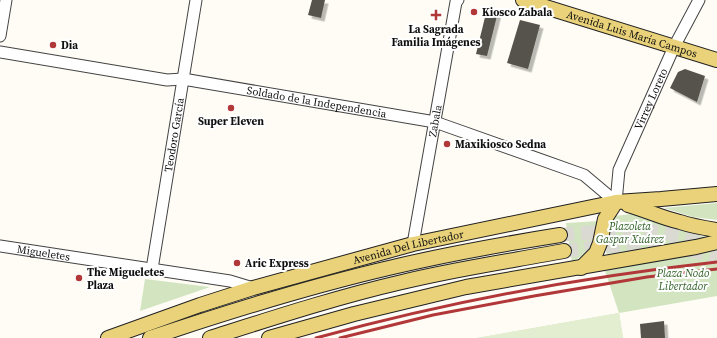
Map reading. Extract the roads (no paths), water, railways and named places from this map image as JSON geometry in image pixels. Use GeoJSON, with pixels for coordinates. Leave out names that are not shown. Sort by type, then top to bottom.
{"type":"FeatureCollection","features":[{"type":"Feature","properties":{"kind":"main road","name":"Avenida Luis María Campos"},"geometry":{"type":"LineString","coordinates":[[523,0],[717,60]]}},
{"type":"Feature","properties":{"kind":"main road","name":"Avenida Del Libertador"},"geometry":{"type":"LineString","coordinates":[[108,338],[200,305],[253,288],[413,244],[616,202],[717,194]]}},
{"type":"Feature","properties":{"kind":"main road"},"geometry":{"type":"LineString","coordinates":[[581,268],[596,253],[600,243],[605,219],[616,202],[679,222],[717,230]]}},
{"type":"Feature","properties":{"kind":"main road","name":"Avenida Del Libertador"},"geometry":{"type":"LineString","coordinates":[[150,338],[259,302],[378,270],[472,250],[560,235]]}},
{"type":"Feature","properties":{"kind":"main road"},"geometry":{"type":"LineString","coordinates":[[269,338],[354,314],[466,287],[581,268],[717,242]]}},
{"type":"Feature","properties":{"kind":"main road"},"geometry":{"type":"LineString","coordinates":[[210,338],[319,304],[403,282],[478,266],[564,252]]}},
{"type":"Feature","properties":{"kind":"street"},"geometry":{"type":"LineString","coordinates":[[0,36],[6,0]]}},
{"type":"Feature","properties":{"kind":"street","name":"Teodoro García"},"geometry":{"type":"LineString","coordinates":[[152,268],[196,0]]}},
{"type":"Feature","properties":{"kind":"street","name":"Zabala"},"geometry":{"type":"LineString","coordinates":[[413,244],[456,2],[458,0]]}},
{"type":"Feature","properties":{"kind":"street","name":"Virrey Loreto"},"geometry":{"type":"LineString","coordinates":[[616,202],[619,170],[674,46],[699,0]]}},
{"type":"Feature","properties":{"kind":"street","name":"Soldado de la Independencia"},"geometry":{"type":"LineString","coordinates":[[0,52],[167,80],[183,79],[435,122],[584,175],[616,202]]}},
{"type":"Feature","properties":{"kind":"street","name":"Migueletes"},"geometry":{"type":"LineString","coordinates":[[0,246],[152,268],[230,281],[253,288]]}},
{"type":"Feature","properties":{"kind":"tunnel"},"geometry":{"type":"LineString","coordinates":[[560,235],[646,231],[691,237],[717,243]]}},
{"type":"Feature","properties":{"kind":"tunnel"},"geometry":{"type":"LineString","coordinates":[[564,251],[603,246],[632,245],[675,248],[717,256]]}},
{"type":"Feature","properties":{"kind":"railway"},"geometry":{"type":"LineString","coordinates":[[316,338],[415,313],[515,292],[616,275],[717,262]]}},
{"type":"Feature","properties":{"kind":"railway"},"geometry":{"type":"LineString","coordinates":[[340,338],[433,315],[534,296],[647,277],[717,269]]}},
{"type":"Feature","properties":{"kind":"place","name":"Kiosco Zabala"},"geometry":{"type":"Point","coordinates":[474,12]}},
{"type":"Feature","properties":{"kind":"place","name":"La Sagrada Familia Imágenes"},"geometry":{"type":"Point","coordinates":[436,15]}},
{"type":"Feature","properties":{"kind":"place","name":"Dia"},"geometry":{"type":"Point","coordinates":[53,45]}},
{"type":"Feature","properties":{"kind":"place","name":"Super Eleven"},"geometry":{"type":"Point","coordinates":[231,108]}},
{"type":"Feature","properties":{"kind":"place","name":"Maxikiosco Sedna"},"geometry":{"type":"Point","coordinates":[447,144]}},
{"type":"Feature","properties":{"kind":"place","name":"Aric Express"},"geometry":{"type":"Point","coordinates":[237,263]}},
{"type":"Feature","properties":{"kind":"place","name":"The Migueletes Plaza"},"geometry":{"type":"Point","coordinates":[79,278]}},
{"type":"Feature","properties":{"kind":"park label","name":"Plazoleta Gaspar Xuárez"},"geometry":{"type":"Point","coordinates":[630,232]}},
{"type":"Feature","properties":{"kind":"park label","name":"Plaza Nodo Libertador"},"geometry":{"type":"Point","coordinates":[683,279]}}]}
